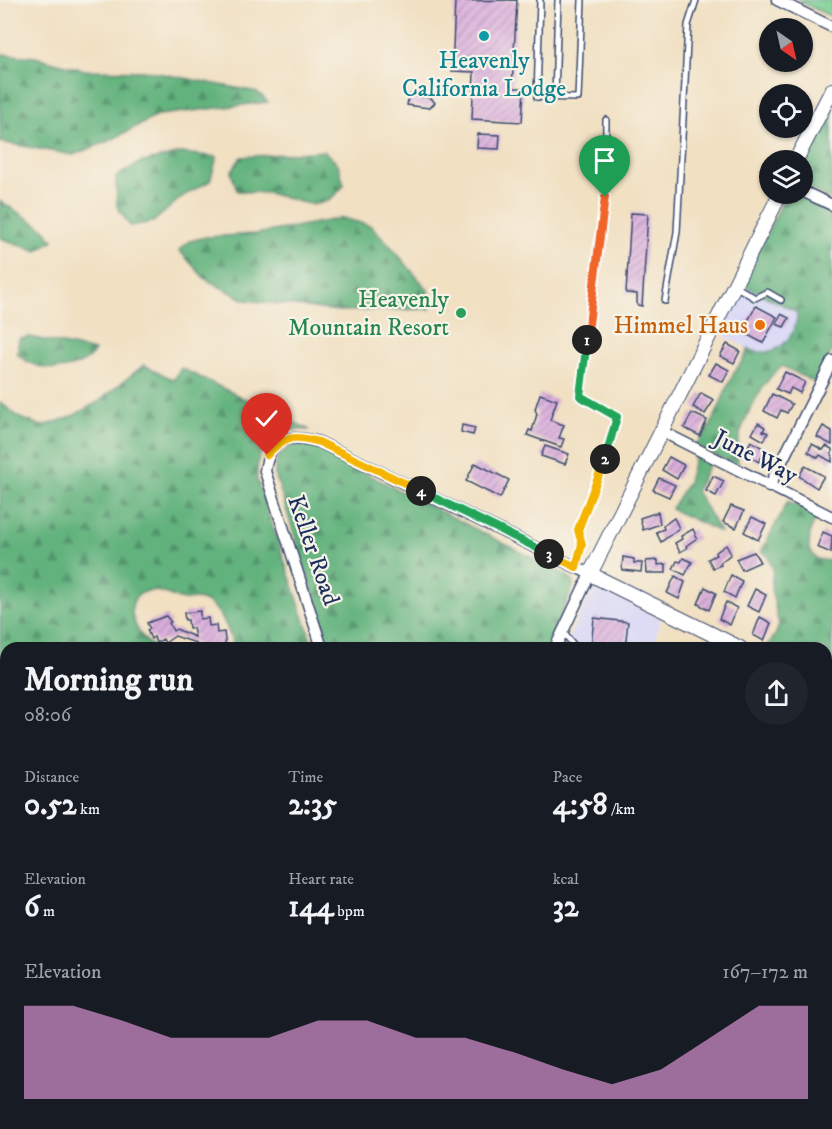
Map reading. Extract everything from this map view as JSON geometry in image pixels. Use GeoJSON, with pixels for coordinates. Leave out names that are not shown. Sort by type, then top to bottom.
{"type":"FeatureCollection","features":[{"type":"Feature","properties":{"kind":"street"},"geometry":{"type":"LineString","coordinates":[[777,0],[832,27]]}},
{"type":"Feature","properties":{"kind":"street"},"geometry":{"type":"LineString","coordinates":[[801,150],[832,90]]}},
{"type":"Feature","properties":{"kind":"street"},"geometry":{"type":"LineString","coordinates":[[813,196],[832,205]]}},
{"type":"Feature","properties":{"kind":"street"},"geometry":{"type":"LineString","coordinates":[[558,642],[775,204]]}},
{"type":"Feature","properties":{"kind":"street"},"geometry":{"type":"LineString","coordinates":[[769,487],[832,361]]}},
{"type":"Feature","properties":{"kind":"street","name":"June Way"},"geometry":{"type":"LineString","coordinates":[[661,431],[832,518]]}},
{"type":"Feature","properties":{"kind":"street","name":"Keller Road"},"geometry":{"type":"LineString","coordinates":[[320,642],[265,471],[267,455],[286,438],[303,437],[319,442],[728,642]]}},
{"type":"Feature","properties":{"kind":"lane"},"geometry":{"type":"LineString","coordinates":[[540,0],[537,97],[578,98],[582,0]]}},
{"type":"Feature","properties":{"kind":"lane"},"geometry":{"type":"LineString","coordinates":[[555,97],[558,0]]}},
{"type":"Feature","properties":{"kind":"lane"},"geometry":{"type":"LineString","coordinates":[[665,301],[677,232],[688,25],[696,0]]}},
{"type":"Feature","properties":{"kind":"lane"},"geometry":{"type":"LineString","coordinates":[[576,567],[582,544],[578,530],[605,459],[617,417],[580,396],[605,197],[606,120]]}},
{"type":"Feature","properties":{"kind":"lane"},"geometry":{"type":"LineString","coordinates":[[734,286],[756,298],[767,292],[781,300]]}},
{"type":"Feature","properties":{"kind":"lane"},"geometry":{"type":"LineString","coordinates":[[563,632],[571,642]]}},
{"type":"Feature","properties":{"kind":"shaded area"},"geometry":{"type":"Polygon","coordinates":[[[741,284],[832,329],[832,351],[816,383],[716,332],[741,284]]]}},
{"type":"Feature","properties":{"kind":"shaded area"},"geometry":{"type":"Polygon","coordinates":[[[601,589],[661,619],[654,642],[567,642],[588,597],[595,590],[601,589]]]}},
{"type":"Feature","properties":{"kind":"green space"},"geometry":{"type":"Polygon","coordinates":[[[797,0],[832,0],[832,17],[797,0]]]}},
{"type":"Feature","properties":{"kind":"green space"},"geometry":{"type":"Polygon","coordinates":[[[0,54],[35,57],[85,70],[148,71],[257,92],[268,102],[159,115],[109,141],[73,155],[0,142],[0,54]]]}},
{"type":"Feature","properties":{"kind":"green space"},"geometry":{"type":"Polygon","coordinates":[[[832,102],[832,200],[813,191],[813,150],[809,150],[832,102]]]}},
{"type":"Feature","properties":{"kind":"green space"},"geometry":{"type":"Polygon","coordinates":[[[324,151],[338,164],[344,185],[327,201],[310,204],[271,194],[237,191],[231,172],[241,157],[324,151]]]}},
{"type":"Feature","properties":{"kind":"green space"},"geometry":{"type":"Polygon","coordinates":[[[181,153],[217,157],[210,181],[183,196],[153,222],[130,226],[117,206],[116,177],[139,163],[181,153]]]}},
{"type":"Feature","properties":{"kind":"green space"},"geometry":{"type":"Polygon","coordinates":[[[0,201],[43,228],[53,240],[37,251],[0,238],[0,201]]]}},
{"type":"Feature","properties":{"kind":"green space"},"geometry":{"type":"Polygon","coordinates":[[[813,202],[832,210],[832,351],[816,383],[782,366],[775,372],[756,399],[741,430],[738,467],[695,445],[713,422],[732,377],[748,349],[767,352],[783,345],[793,330],[797,312],[741,284],[781,204],[813,204],[813,202]]]}},
{"type":"Feature","properties":{"kind":"green space"},"geometry":{"type":"Polygon","coordinates":[[[343,218],[371,226],[387,242],[428,290],[430,309],[338,311],[245,300],[205,279],[179,250],[190,241],[206,237],[256,234],[343,218]]]}},
{"type":"Feature","properties":{"kind":"green space"},"geometry":{"type":"Polygon","coordinates":[[[30,337],[95,351],[88,359],[68,368],[45,368],[34,365],[17,353],[19,339],[30,337]]]}},
{"type":"Feature","properties":{"kind":"green space"},"geometry":{"type":"Polygon","coordinates":[[[144,365],[174,380],[181,368],[310,430],[286,432],[269,440],[260,456],[257,480],[312,642],[233,642],[222,618],[212,605],[197,599],[183,600],[162,592],[148,591],[139,595],[134,601],[132,610],[137,628],[147,642],[0,642],[0,402],[20,418],[42,426],[69,418],[98,402],[144,365]]]}},
{"type":"Feature","properties":{"kind":"green space"},"geometry":{"type":"Polygon","coordinates":[[[292,445],[312,446],[566,575],[573,581],[573,588],[549,642],[328,642],[275,474],[276,464],[284,451],[292,445]]]}},
{"type":"Feature","properties":{"kind":"green space"},"geometry":{"type":"Polygon","coordinates":[[[695,455],[710,462],[696,491],[720,532],[671,509],[688,482],[695,455]]]}},
{"type":"Feature","properties":{"kind":"green space"},"geometry":{"type":"Polygon","coordinates":[[[788,501],[818,516],[810,531],[809,550],[817,559],[828,561],[832,558],[832,642],[770,642],[775,636],[779,625],[771,588],[773,569],[767,555],[761,552],[788,501]]]}},
{"type":"Feature","properties":{"kind":"building","name":"Heavenly California Lodge"},"geometry":{"type":"Polygon","coordinates":[[[517,0],[512,88],[524,88],[522,122],[472,119],[474,72],[452,71],[455,1],[517,0]]]}},
{"type":"Feature","properties":{"kind":"building"},"geometry":{"type":"Polygon","coordinates":[[[409,95],[431,98],[435,103],[429,108],[407,105],[409,95]]]}},
{"type":"Feature","properties":{"kind":"building"},"geometry":{"type":"Polygon","coordinates":[[[478,134],[500,135],[499,149],[477,148],[478,134]]]}},
{"type":"Feature","properties":{"kind":"building"},"geometry":{"type":"Polygon","coordinates":[[[631,213],[648,214],[642,306],[637,305],[637,294],[626,293],[631,213]]]}},
{"type":"Feature","properties":{"kind":"building","name":"Himmel Haus"},"geometry":{"type":"Polygon","coordinates":[[[756,306],[777,317],[763,343],[742,332],[756,306]]]}},
{"type":"Feature","properties":{"kind":"building"},"geometry":{"type":"Polygon","coordinates":[[[781,314],[789,318],[784,327],[776,324],[781,314]]]}},
{"type":"Feature","properties":{"kind":"building"},"geometry":{"type":"Polygon","coordinates":[[[727,344],[740,351],[734,363],[720,356],[727,344]]]}},
{"type":"Feature","properties":{"kind":"building"},"geometry":{"type":"Polygon","coordinates":[[[716,363],[729,370],[723,382],[709,375],[716,363]]]}},
{"type":"Feature","properties":{"kind":"building"},"geometry":{"type":"Polygon","coordinates":[[[785,372],[805,382],[800,393],[791,388],[788,394],[776,389],[785,372]]]}},
{"type":"Feature","properties":{"kind":"building"},"geometry":{"type":"Polygon","coordinates":[[[701,393],[714,400],[705,414],[693,407],[701,393]]]}},
{"type":"Feature","properties":{"kind":"building"},"geometry":{"type":"Polygon","coordinates":[[[540,394],[557,400],[550,420],[564,425],[559,438],[564,439],[561,447],[527,435],[529,430],[532,431],[540,394]]]}},
{"type":"Feature","properties":{"kind":"building"},"geometry":{"type":"Polygon","coordinates":[[[772,394],[792,404],[787,413],[781,410],[777,418],[764,411],[772,394]]]}},
{"type":"Feature","properties":{"kind":"building"},"geometry":{"type":"Polygon","coordinates":[[[692,413],[707,420],[700,436],[684,428],[692,413]]]}},
{"type":"Feature","properties":{"kind":"building"},"geometry":{"type":"Polygon","coordinates":[[[758,423],[765,427],[763,431],[768,433],[764,441],[752,434],[758,423]]]}},
{"type":"Feature","properties":{"kind":"building"},"geometry":{"type":"Polygon","coordinates":[[[462,425],[475,428],[473,435],[461,432],[462,425]]]}},
{"type":"Feature","properties":{"kind":"building"},"geometry":{"type":"Polygon","coordinates":[[[823,426],[832,431],[832,445],[817,437],[823,426]]]}},
{"type":"Feature","properties":{"kind":"building"},"geometry":{"type":"Polygon","coordinates":[[[751,441],[766,450],[759,462],[744,453],[751,441]]]}},
{"type":"Feature","properties":{"kind":"building"},"geometry":{"type":"Polygon","coordinates":[[[812,444],[823,450],[826,446],[832,449],[832,462],[820,455],[818,458],[808,452],[812,444]]]}},
{"type":"Feature","properties":{"kind":"building"},"geometry":{"type":"Polygon","coordinates":[[[545,446],[569,454],[565,464],[541,456],[545,446]]]}},
{"type":"Feature","properties":{"kind":"building"},"geometry":{"type":"Polygon","coordinates":[[[669,457],[684,465],[677,479],[662,470],[669,457]]]}},
{"type":"Feature","properties":{"kind":"building"},"geometry":{"type":"Polygon","coordinates":[[[475,463],[509,480],[500,498],[466,481],[475,463]]]}},
{"type":"Feature","properties":{"kind":"building"},"geometry":{"type":"Polygon","coordinates":[[[805,466],[824,476],[817,488],[799,476],[805,466]]]}},
{"type":"Feature","properties":{"kind":"building"},"geometry":{"type":"Polygon","coordinates":[[[713,476],[724,481],[716,496],[706,491],[713,476]]]}},
{"type":"Feature","properties":{"kind":"building"},"geometry":{"type":"Polygon","coordinates":[[[659,478],[675,485],[669,497],[653,490],[659,478]]]}},
{"type":"Feature","properties":{"kind":"building"},"geometry":{"type":"Polygon","coordinates":[[[731,506],[744,511],[736,528],[723,522],[731,506]]]}},
{"type":"Feature","properties":{"kind":"building"},"geometry":{"type":"Polygon","coordinates":[[[658,512],[660,524],[643,530],[640,518],[658,512]]]}},
{"type":"Feature","properties":{"kind":"building"},"geometry":{"type":"Polygon","coordinates":[[[752,517],[766,524],[758,540],[744,532],[752,517]]]}},
{"type":"Feature","properties":{"kind":"building"},"geometry":{"type":"Polygon","coordinates":[[[674,518],[679,528],[661,542],[656,532],[664,529],[663,526],[674,518]]]}},
{"type":"Feature","properties":{"kind":"building"},"geometry":{"type":"Polygon","coordinates":[[[693,529],[697,538],[680,552],[675,543],[682,539],[681,536],[693,529]]]}},
{"type":"Feature","properties":{"kind":"building"},"geometry":{"type":"Polygon","coordinates":[[[823,532],[832,536],[831,553],[817,547],[823,532]]]}},
{"type":"Feature","properties":{"kind":"building"},"geometry":{"type":"Polygon","coordinates":[[[726,545],[731,554],[720,563],[721,565],[713,568],[708,559],[726,545]]]}},
{"type":"Feature","properties":{"kind":"building"},"geometry":{"type":"Polygon","coordinates":[[[754,552],[760,562],[742,570],[736,559],[754,552]]]}},
{"type":"Feature","properties":{"kind":"building"},"geometry":{"type":"Polygon","coordinates":[[[623,557],[634,559],[634,563],[642,563],[641,572],[622,570],[623,557]]]}},
{"type":"Feature","properties":{"kind":"building"},"geometry":{"type":"Polygon","coordinates":[[[683,558],[692,562],[685,575],[673,569],[677,561],[681,562],[683,558]]]}},
{"type":"Feature","properties":{"kind":"building"},"geometry":{"type":"Polygon","coordinates":[[[658,560],[658,565],[666,564],[666,573],[647,573],[646,561],[658,560]]]}},
{"type":"Feature","properties":{"kind":"building"},"geometry":{"type":"Polygon","coordinates":[[[731,575],[742,581],[735,598],[724,592],[731,575]]]}},
{"type":"Feature","properties":{"kind":"building"},"geometry":{"type":"Polygon","coordinates":[[[675,576],[685,582],[679,599],[667,593],[675,576]]]}},
{"type":"Feature","properties":{"kind":"building"},"geometry":{"type":"Polygon","coordinates":[[[705,587],[716,593],[709,610],[698,604],[705,587]]]}},
{"type":"Feature","properties":{"kind":"building"},"geometry":{"type":"Polygon","coordinates":[[[755,589],[766,595],[759,612],[747,606],[755,589]]]}},
{"type":"Feature","properties":{"kind":"building"},"geometry":{"type":"Polygon","coordinates":[[[726,602],[737,608],[730,625],[719,619],[726,602]]]}},
{"type":"Feature","properties":{"kind":"building"},"geometry":{"type":"Polygon","coordinates":[[[200,611],[200,619],[208,618],[209,626],[216,625],[217,633],[224,632],[225,642],[193,642],[175,636],[166,642],[163,639],[156,642],[154,637],[151,639],[147,623],[166,616],[171,622],[169,623],[173,631],[176,629],[195,637],[193,628],[189,628],[188,620],[185,620],[184,613],[200,611]]]}},
{"type":"Feature","properties":{"kind":"building"},"geometry":{"type":"Polygon","coordinates":[[[760,617],[771,623],[764,641],[753,635],[760,617]]]}},
{"type":"Feature","properties":{"kind":"building"},"geometry":{"type":"Polygon","coordinates":[[[594,618],[628,622],[626,642],[592,642],[594,618]]]}},
{"type":"Feature","properties":{"kind":"place","name":"Heavenly California Lodge"},"geometry":{"type":"Point","coordinates":[484,36]}},
{"type":"Feature","properties":{"kind":"place","name":"Heavenly Mountain Resort"},"geometry":{"type":"Point","coordinates":[461,313]}},
{"type":"Feature","properties":{"kind":"place","name":"Himmel Haus"},"geometry":{"type":"Point","coordinates":[760,325]}},
{"type":"Feature","properties":{"kind":"route"},"geometry":{"type":"LineString","coordinates":[[267,455],[286,438],[303,437],[319,442],[576,567],[582,544],[578,530],[605,459],[617,417],[580,396],[605,197]]}}]}
